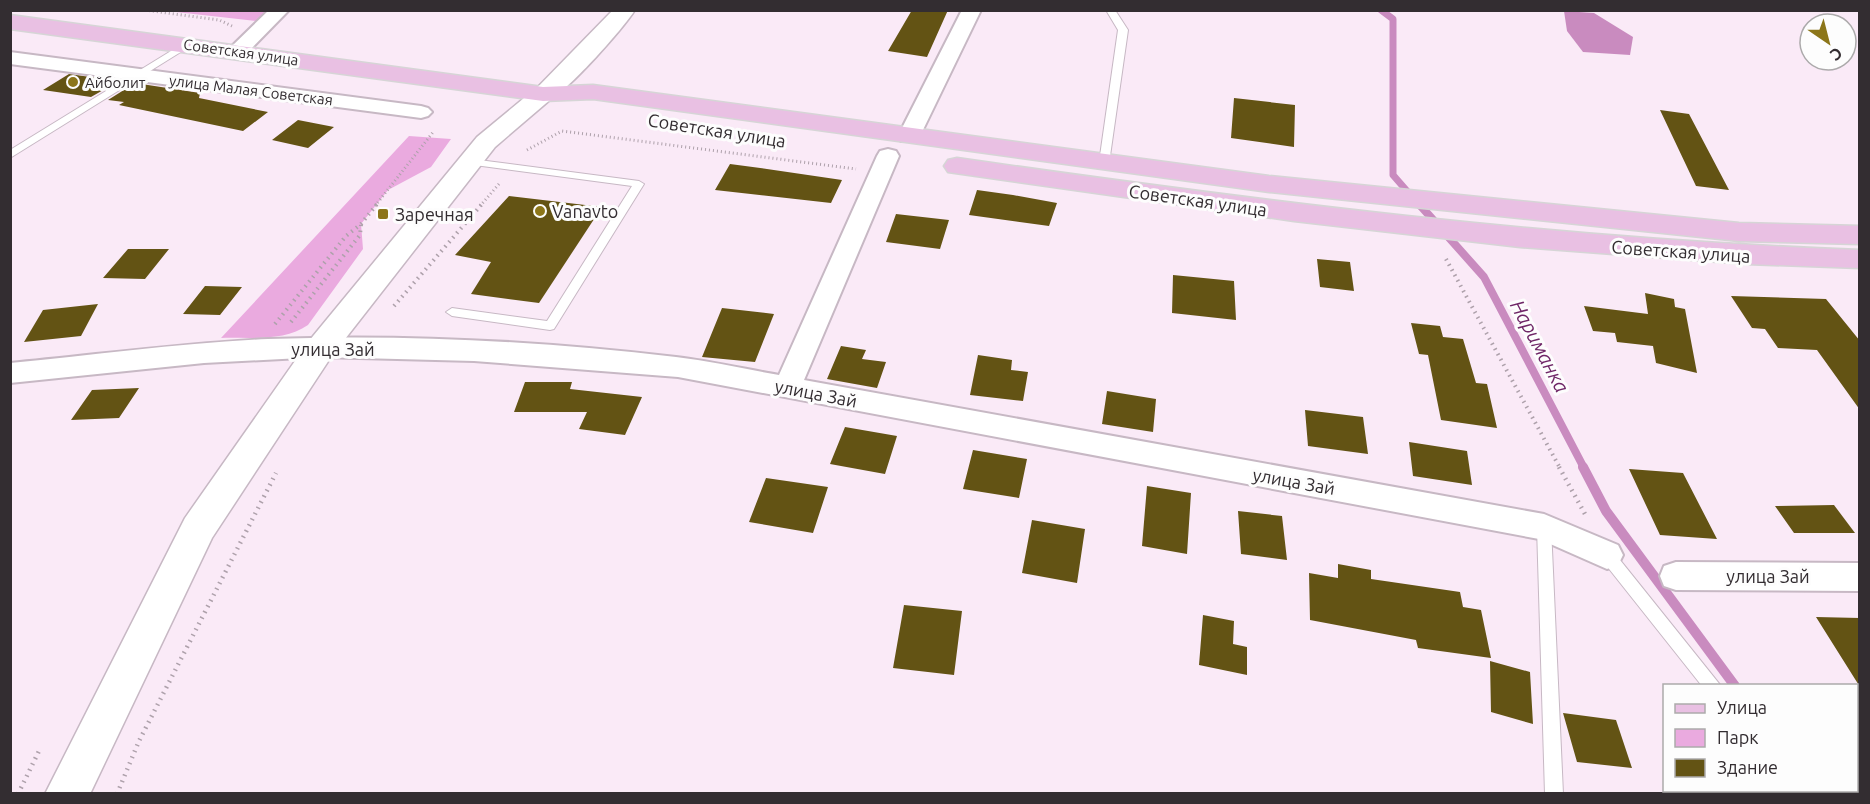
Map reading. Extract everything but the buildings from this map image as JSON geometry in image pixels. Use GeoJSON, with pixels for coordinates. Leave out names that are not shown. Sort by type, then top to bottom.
{"type":"FeatureCollection","features":[{"type":"Feature","properties":{"kind":"main road"},"geometry":{"type":"LineString","coordinates":[[67,794],[198,529],[320,349],[486,142],[565,75],[625,10]]}},
{"type":"Feature","properties":{"kind":"main road","name":"Советская улица"},"geometry":{"type":"LineString","coordinates":[[10,22],[543,94],[592,92],[1104,163],[1270,197],[1600,246],[1759,256],[1860,259]]}},
{"type":"Feature","properties":{"kind":"main road","name":"Советская улица"},"geometry":{"type":"LineString","coordinates":[[543,94],[578,108],[884,164],[1270,197],[1739,232],[1860,235]]}},
{"type":"Feature","properties":{"kind":"street"},"geometry":{"type":"LineString","coordinates":[[237,52],[280,10]]}},
{"type":"Feature","properties":{"kind":"street"},"geometry":{"type":"LineString","coordinates":[[909,136],[972,10]]}},
{"type":"Feature","properties":{"kind":"street","name":"улица Малая Советская"},"geometry":{"type":"LineString","coordinates":[[10,58],[420,112]]}},
{"type":"Feature","properties":{"kind":"street"},"geometry":{"type":"LineString","coordinates":[[787,388],[884,164]]}},
{"type":"Feature","properties":{"kind":"street","name":"улица Зай"},"geometry":{"type":"LineString","coordinates":[[10,373],[262,350],[357,348],[554,355],[678,367],[1544,527],[1607,555]]}},
{"type":"Feature","properties":{"kind":"street","name":"улица Зай"},"geometry":{"type":"LineString","coordinates":[[1676,576],[1860,577]]}},
{"type":"Feature","properties":{"kind":"lane"},"geometry":{"type":"LineString","coordinates":[[1104,163],[1123,30],[1110,10]]}},
{"type":"Feature","properties":{"kind":"lane"},"geometry":{"type":"LineString","coordinates":[[10,155],[187,45]]}},
{"type":"Feature","properties":{"kind":"lane"},"geometry":{"type":"LineString","coordinates":[[452,312],[550,326],[639,184],[471,162]]}},
{"type":"Feature","properties":{"kind":"lane"},"geometry":{"type":"LineString","coordinates":[[1544,527],[1554,794]]}},
{"type":"Feature","properties":{"kind":"lane"},"geometry":{"type":"LineString","coordinates":[[1607,555],[1711,684]]}},
{"type":"Feature","properties":{"kind":"path"},"geometry":{"type":"LineString","coordinates":[[357,348],[532,145],[562,131],[884,164]]}},
{"type":"Feature","properties":{"kind":"path"},"geometry":{"type":"LineString","coordinates":[[262,350],[346,236],[361,224],[429,138]]}},
{"type":"Feature","properties":{"kind":"path"},"geometry":{"type":"LineString","coordinates":[[262,350],[360,235],[361,224]]}},
{"type":"Feature","properties":{"kind":"path"},"geometry":{"type":"LineString","coordinates":[[1446,259],[1607,555]]}},
{"type":"Feature","properties":{"kind":"path"},"geometry":{"type":"LineString","coordinates":[[117,794],[139,741],[283,463]]}},
{"type":"Feature","properties":{"kind":"path"},"geometry":{"type":"LineString","coordinates":[[18,794],[39,751]]}},
{"type":"Feature","properties":{"kind":"green space"},"geometry":{"type":"Polygon","coordinates":[[[167,11],[276,11],[264,22],[167,11]]]}},
{"type":"Feature","properties":{"kind":"green space"},"geometry":{"type":"Polygon","coordinates":[[[409,136],[451,139],[431,167],[388,190],[361,224],[363,249],[308,325],[277,336],[221,338],[409,136]]]}},
{"type":"Feature","properties":{"kind":"shaded area"},"geometry":{"type":"Polygon","coordinates":[[[1564,11],[1594,13],[1633,37],[1630,55],[1583,52],[1567,31],[1564,11]]]}},
{"type":"Feature","properties":{"kind":"waterway","name":"Нариманка"},"geometry":{"type":"LineString","coordinates":[[1381,10],[1393,19],[1393,175],[1420,206]]}},
{"type":"Feature","properties":{"kind":"waterway","name":"Нариманка"},"geometry":{"type":"LineString","coordinates":[[1419,204],[1484,277],[1584,468]]}},
{"type":"Feature","properties":{"kind":"waterway","name":"Нариманка"},"geometry":{"type":"LineString","coordinates":[[1583,467],[1606,511],[1734,684]]}},
{"type":"Feature","properties":{"kind":"place","name":"Айболит"},"geometry":{"type":"Point","coordinates":[73,82]}},
{"type":"Feature","properties":{"kind":"place","name":"Vanavto"},"geometry":{"type":"Point","coordinates":[540,211]}},
{"type":"Feature","properties":{"kind":"place","name":"Заречная"},"geometry":{"type":"Point","coordinates":[383,214]}}]}
